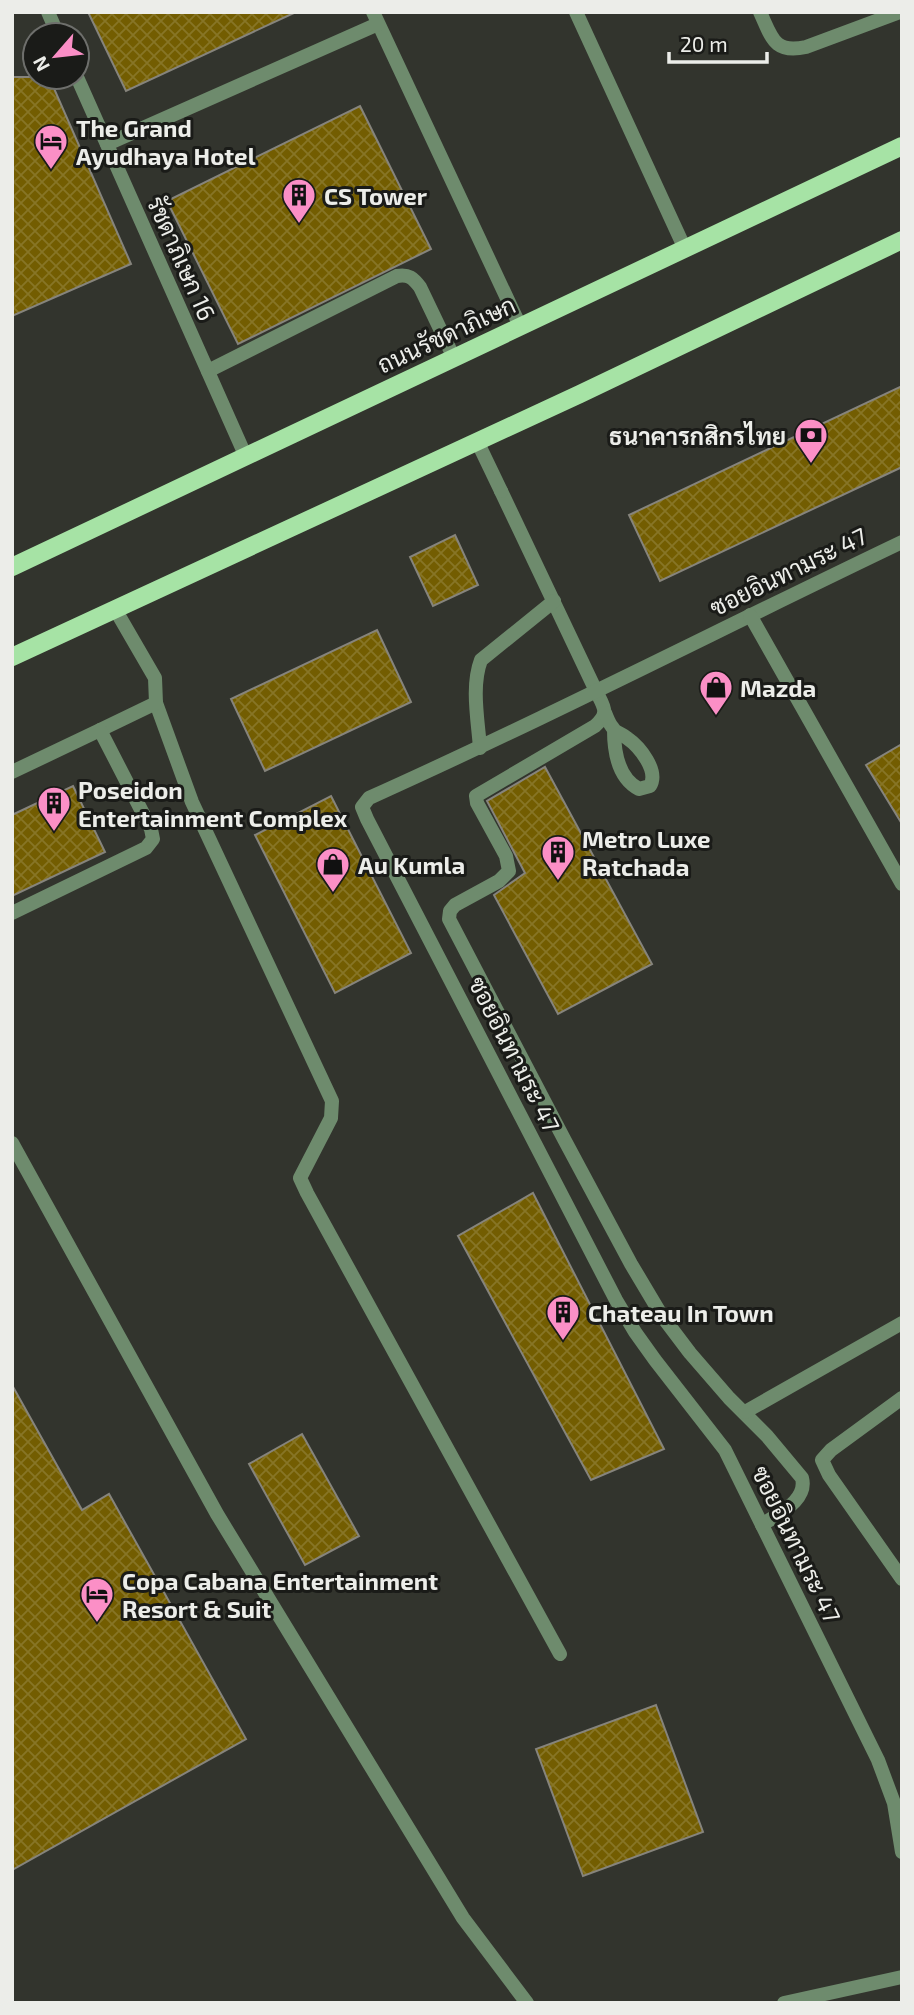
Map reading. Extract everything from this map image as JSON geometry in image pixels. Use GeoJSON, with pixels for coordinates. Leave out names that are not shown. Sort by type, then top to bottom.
{"type":"FeatureCollection","features":[{"type":"Feature","properties":{"kind":"main road","name":"ถนนรัชดาภิเษก"},"geometry":{"type":"LineString","coordinates":[[12,567],[902,146]]}},
{"type":"Feature","properties":{"kind":"main road"},"geometry":{"type":"LineString","coordinates":[[12,657],[902,240]]}},
{"type":"Feature","properties":{"kind":"street"},"geometry":{"type":"LineString","coordinates":[[576,12],[685,248]]}},
{"type":"Feature","properties":{"kind":"street"},"geometry":{"type":"LineString","coordinates":[[760,12],[772,39],[780,47],[791,50],[806,47],[900,12]]}},
{"type":"Feature","properties":{"kind":"street"},"geometry":{"type":"LineString","coordinates":[[107,144],[376,18],[520,326]]}},
{"type":"Feature","properties":{"kind":"street","name":"รัชดาภิเษก 16"},"geometry":{"type":"LineString","coordinates":[[83,91],[246,457]]}},
{"type":"Feature","properties":{"kind":"street"},"geometry":{"type":"LineString","coordinates":[[208,371],[397,276],[404,275],[413,278],[420,287],[454,358]]}},
{"type":"Feature","properties":{"kind":"street"},"geometry":{"type":"LineString","coordinates":[[477,441],[614,730]]}},
{"type":"Feature","properties":{"kind":"street","name":"ซอยอินทามระ 47"},"geometry":{"type":"LineString","coordinates":[[902,542],[480,748],[369,798],[362,807],[616,1300],[655,1360],[725,1450],[883,1770],[894,1803],[902,1852]]}},
{"type":"Feature","properties":{"kind":"street"},"geometry":{"type":"LineString","coordinates":[[480,748],[476,683],[481,660],[554,601]]}},
{"type":"Feature","properties":{"kind":"street"},"geometry":{"type":"LineString","coordinates":[[115,609],[155,678],[156,703],[192,802],[332,1101],[331,1118],[300,1178],[560,1654]]}},
{"type":"Feature","properties":{"kind":"street"},"geometry":{"type":"LineString","coordinates":[[750,615],[902,884]]}},
{"type":"Feature","properties":{"kind":"street"},"geometry":{"type":"LineString","coordinates":[[12,772],[156,703]]}},
{"type":"Feature","properties":{"kind":"street"},"geometry":{"type":"LineString","coordinates":[[605,713],[595,726],[476,796],[477,803],[506,856],[509,871],[499,881],[455,905],[450,911],[449,919],[576,1162],[662,1316],[705,1371],[800,1474],[803,1491],[795,1501],[762,1525]]}},
{"type":"Feature","properties":{"kind":"street"},"geometry":{"type":"LineString","coordinates":[[12,913],[146,848],[153,839],[151,829],[100,730]]}},
{"type":"Feature","properties":{"kind":"street"},"geometry":{"type":"LineString","coordinates":[[12,1143],[217,1514],[463,1918],[527,2003]]}},
{"type":"Feature","properties":{"kind":"street"},"geometry":{"type":"LineString","coordinates":[[745,1412],[902,1323]]}},
{"type":"Feature","properties":{"kind":"street"},"geometry":{"type":"LineString","coordinates":[[902,1398],[831,1450],[822,1460],[829,1475],[902,1579]]}},
{"type":"Feature","properties":{"kind":"street"},"geometry":{"type":"LineString","coordinates":[[784,2003],[902,1978]]}},
{"type":"Feature","properties":{"kind":"building"},"geometry":{"type":"Polygon","coordinates":[[[88,12],[296,12],[126,91],[88,12]]]}},
{"type":"Feature","properties":{"kind":"building","name":"The Grand Ayudhaya Hotel"},"geometry":{"type":"Polygon","coordinates":[[[12,77],[21,77],[21,91],[55,91],[131,264],[12,316],[12,77]]]}},
{"type":"Feature","properties":{"kind":"building","name":"CS Tower"},"geometry":{"type":"Polygon","coordinates":[[[360,106],[431,249],[238,344],[167,201],[360,106]]]}},
{"type":"Feature","properties":{"kind":"building"},"geometry":{"type":"Polygon","coordinates":[[[902,386],[902,467],[660,581],[629,515],[902,386]]]}},
{"type":"Feature","properties":{"kind":"building"},"geometry":{"type":"Polygon","coordinates":[[[455,535],[478,585],[433,606],[410,557],[455,535]]]}},
{"type":"Feature","properties":{"kind":"building"},"geometry":{"type":"Polygon","coordinates":[[[377,630],[411,702],[265,771],[231,699],[377,630]]]}},
{"type":"Feature","properties":{"kind":"building"},"geometry":{"type":"Polygon","coordinates":[[[902,744],[902,824],[866,765],[902,744]]]}},
{"type":"Feature","properties":{"kind":"building","name":"Metro Luxe Ratchada"},"geometry":{"type":"Polygon","coordinates":[[[545,767],[652,964],[558,1014],[494,895],[525,873],[487,801],[545,767]]]}},
{"type":"Feature","properties":{"kind":"building","name":"Poseidon Entertainment Complex"},"geometry":{"type":"Polygon","coordinates":[[[73,786],[105,852],[12,896],[12,815],[73,786]]]}},
{"type":"Feature","properties":{"kind":"building","name":"Au Kumla"},"geometry":{"type":"Polygon","coordinates":[[[331,796],[411,953],[335,993],[255,835],[331,796]]]}},
{"type":"Feature","properties":{"kind":"building","name":"Chateau In Town"},"geometry":{"type":"Polygon","coordinates":[[[533,1193],[664,1449],[591,1480],[458,1236],[533,1193]]]}},
{"type":"Feature","properties":{"kind":"building","name":"Copa Cabana Entertainment Resort & Suit"},"geometry":{"type":"Polygon","coordinates":[[[12,1385],[82,1510],[109,1494],[246,1739],[12,1870],[12,1385]]]}},
{"type":"Feature","properties":{"kind":"building"},"geometry":{"type":"Polygon","coordinates":[[[302,1434],[359,1536],[305,1565],[249,1464],[302,1434]]]}},
{"type":"Feature","properties":{"kind":"building"},"geometry":{"type":"Polygon","coordinates":[[[656,1705],[703,1832],[583,1876],[536,1749],[656,1705]]]}},
{"type":"Feature","properties":{"kind":"place","name":"The Grand Ayudhaya Hotel"},"geometry":{"type":"Point","coordinates":[51,171]}},
{"type":"Feature","properties":{"kind":"place","name":"CS Tower"},"geometry":{"type":"Point","coordinates":[299,225]}},
{"type":"Feature","properties":{"kind":"place","name":"ธนาคารกสิกรไทย"},"geometry":{"type":"Point","coordinates":[811,465]}},
{"type":"Feature","properties":{"kind":"place","name":"Mazda"},"geometry":{"type":"Point","coordinates":[716,717]}},
{"type":"Feature","properties":{"kind":"place","name":"Poseidon Entertainment Complex"},"geometry":{"type":"Point","coordinates":[54,833]}},
{"type":"Feature","properties":{"kind":"place","name":"Metro Luxe Ratchada"},"geometry":{"type":"Point","coordinates":[558,882]}},
{"type":"Feature","properties":{"kind":"place","name":"Au Kumla"},"geometry":{"type":"Point","coordinates":[333,894]}},
{"type":"Feature","properties":{"kind":"place","name":"Chateau In Town"},"geometry":{"type":"Point","coordinates":[563,1342]}},
{"type":"Feature","properties":{"kind":"place","name":"Copa Cabana Entertainment Resort & Suit"},"geometry":{"type":"Point","coordinates":[97,1624]}}]}
